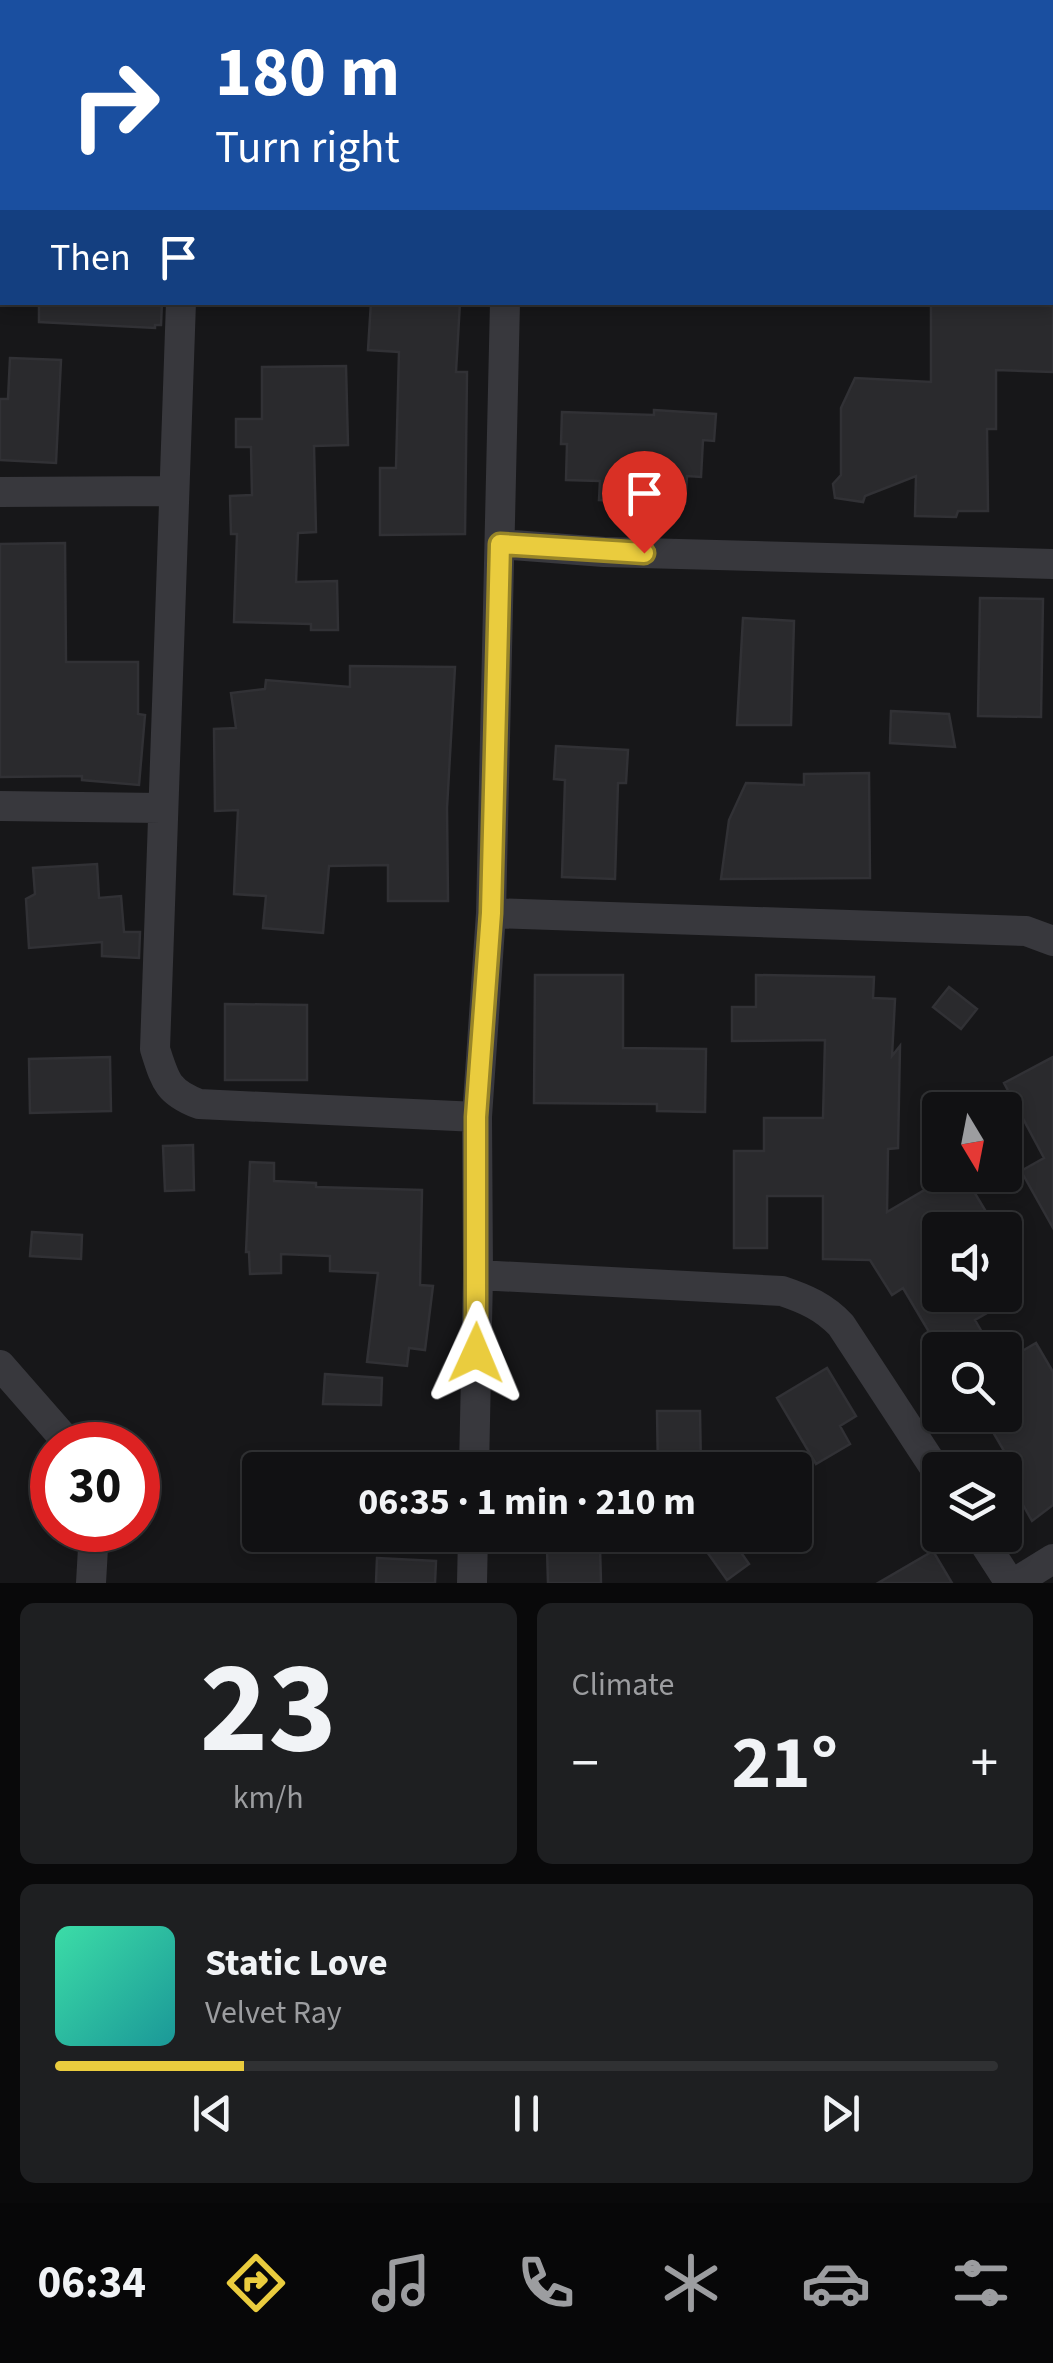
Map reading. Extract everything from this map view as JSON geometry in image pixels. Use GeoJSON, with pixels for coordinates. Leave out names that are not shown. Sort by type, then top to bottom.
{"type":"FeatureCollection","features":[{"type":"Feature","properties":{"kind":"street"},"geometry":{"type":"LineString","coordinates":[[181,305],[155,1049],[164,1078],[176,1096],[199,1104],[476,1117]]}},
{"type":"Feature","properties":{"kind":"street"},"geometry":{"type":"LineString","coordinates":[[474,1452],[476,1117],[491,913],[505,305]]}},
{"type":"Feature","properties":{"kind":"street"},"geometry":{"type":"LineString","coordinates":[[0,492],[174,491]]}},
{"type":"Feature","properties":{"kind":"street"},"geometry":{"type":"LineString","coordinates":[[500,544],[604,552],[1053,564]]}},
{"type":"Feature","properties":{"kind":"street"},"geometry":{"type":"LineString","coordinates":[[0,806],[161,808]]}},
{"type":"Feature","properties":{"kind":"street"},"geometry":{"type":"LineString","coordinates":[[491,913],[1012,931],[1053,941]]}},
{"type":"Feature","properties":{"kind":"street"},"geometry":{"type":"LineString","coordinates":[[478,1275],[782,1291],[809,1300],[829,1312],[841,1326],[924,1452]]}},
{"type":"Feature","properties":{"kind":"street"},"geometry":{"type":"LineString","coordinates":[[0,1364],[50,1422]]}},
{"type":"Feature","properties":{"kind":"street"},"geometry":{"type":"LineString","coordinates":[[91,1583],[93,1552]]}},
{"type":"Feature","properties":{"kind":"street"},"geometry":{"type":"LineString","coordinates":[[472,1583],[473,1552]]}},
{"type":"Feature","properties":{"kind":"street"},"geometry":{"type":"LineString","coordinates":[[990,1552],[1012,1583],[1053,1559]]}},
{"type":"Feature","properties":{"kind":"building"},"geometry":{"type":"Polygon","coordinates":[[[39,305],[162,305],[161,325],[155,328],[39,322],[39,305]]]}},
{"type":"Feature","properties":{"kind":"building"},"geometry":{"type":"Polygon","coordinates":[[[371,305],[460,305],[456,372],[467,372],[465,534],[380,535],[380,468],[396,468],[399,352],[368,350],[371,305]]]}},
{"type":"Feature","properties":{"kind":"building"},"geometry":{"type":"Polygon","coordinates":[[[931,305],[1053,305],[1053,372],[996,370],[996,429],[987,429],[988,511],[958,511],[956,517],[915,516],[916,476],[865,496],[863,502],[835,498],[833,484],[841,475],[841,408],[855,378],[931,382],[931,305]]]}},
{"type":"Feature","properties":{"kind":"building"},"geometry":{"type":"Polygon","coordinates":[[[10,358],[61,360],[56,463],[0,460],[0,399],[8,399],[10,358]]]}},
{"type":"Feature","properties":{"kind":"building"},"geometry":{"type":"Polygon","coordinates":[[[346,366],[348,445],[314,446],[316,532],[298,533],[296,582],[337,581],[338,630],[311,630],[311,624],[234,622],[237,534],[231,534],[230,496],[252,495],[251,447],[236,447],[236,419],[262,419],[262,367],[346,366]]]}},
{"type":"Feature","properties":{"kind":"building"},"geometry":{"type":"Polygon","coordinates":[[[654,410],[716,414],[714,441],[703,440],[701,477],[687,476],[685,504],[599,500],[600,481],[566,480],[567,444],[561,444],[562,412],[654,415],[654,410]]]}},
{"type":"Feature","properties":{"kind":"building"},"geometry":{"type":"Polygon","coordinates":[[[65,543],[66,662],[138,662],[138,714],[145,715],[139,785],[82,780],[82,776],[0,777],[0,544],[65,543]]]}},
{"type":"Feature","properties":{"kind":"building"},"geometry":{"type":"Polygon","coordinates":[[[980,598],[1043,599],[1041,717],[978,716],[980,598]]]}},
{"type":"Feature","properties":{"kind":"building"},"geometry":{"type":"Polygon","coordinates":[[[743,618],[794,621],[791,725],[737,725],[743,618]]]}},
{"type":"Feature","properties":{"kind":"building"},"geometry":{"type":"Polygon","coordinates":[[[350,666],[455,667],[447,808],[448,901],[388,901],[388,865],[329,866],[323,933],[263,928],[266,896],[234,894],[238,810],[215,811],[214,729],[236,728],[231,693],[265,689],[266,680],[350,687],[350,666]]]}},
{"type":"Feature","properties":{"kind":"building"},"geometry":{"type":"Polygon","coordinates":[[[891,711],[949,714],[955,747],[890,743],[891,711]]]}},
{"type":"Feature","properties":{"kind":"building"},"geometry":{"type":"Polygon","coordinates":[[[556,746],[628,750],[626,783],[618,783],[615,879],[562,877],[565,780],[554,779],[556,746]]]}},
{"type":"Feature","properties":{"kind":"building"},"geometry":{"type":"Polygon","coordinates":[[[869,773],[870,878],[721,879],[729,820],[746,783],[804,785],[804,774],[869,773]]]}},
{"type":"Feature","properties":{"kind":"building"},"geometry":{"type":"Polygon","coordinates":[[[97,864],[99,898],[121,896],[124,932],[140,932],[139,958],[102,956],[102,942],[29,948],[26,899],[35,894],[33,868],[97,864]]]}},
{"type":"Feature","properties":{"kind":"building"},"geometry":{"type":"Polygon","coordinates":[[[535,975],[623,975],[623,1048],[706,1049],[705,1112],[657,1111],[657,1104],[534,1103],[535,975]]]}},
{"type":"Feature","properties":{"kind":"building"},"geometry":{"type":"Polygon","coordinates":[[[756,975],[874,977],[873,998],[895,999],[892,1056],[900,1046],[898,1148],[888,1149],[887,1212],[922,1191],[974,1192],[986,1212],[922,1212],[922,1312],[989,1312],[975,1320],[982,1332],[929,1332],[903,1288],[892,1295],[870,1260],[823,1259],[823,1196],[767,1196],[767,1248],[734,1248],[734,1151],[764,1151],[764,1118],[823,1118],[825,1040],[732,1041],[732,1007],[756,1007],[756,975]]]}},
{"type":"Feature","properties":{"kind":"building"},"geometry":{"type":"Polygon","coordinates":[[[949,987],[977,1009],[961,1029],[933,1007],[949,987]]]}},
{"type":"Feature","properties":{"kind":"building"},"geometry":{"type":"Polygon","coordinates":[[[225,1004],[307,1005],[307,1080],[225,1080],[225,1004]]]}},
{"type":"Feature","properties":{"kind":"building"},"geometry":{"type":"Polygon","coordinates":[[[110,1057],[111,1111],[30,1113],[29,1059],[110,1057]]]}},
{"type":"Feature","properties":{"kind":"building"},"geometry":{"type":"Polygon","coordinates":[[[1053,1057],[1053,1228],[1022,1173],[1044,1158],[1022,1117],[1022,1092],[1009,1092],[1004,1083],[1053,1057]]]}},
{"type":"Feature","properties":{"kind":"building"},"geometry":{"type":"Polygon","coordinates":[[[193,1145],[194,1190],[165,1191],[163,1146],[193,1145]]]}},
{"type":"Feature","properties":{"kind":"building"},"geometry":{"type":"Polygon","coordinates":[[[250,1162],[274,1163],[274,1181],[316,1183],[316,1187],[422,1190],[420,1285],[433,1286],[425,1350],[409,1348],[407,1366],[367,1362],[378,1273],[330,1271],[330,1256],[281,1254],[281,1273],[250,1274],[246,1252],[250,1162]]]}},
{"type":"Feature","properties":{"kind":"building"},"geometry":{"type":"Polygon","coordinates":[[[32,1232],[82,1235],[81,1259],[30,1256],[32,1232]]]}},
{"type":"Feature","properties":{"kind":"building"},"geometry":{"type":"Polygon","coordinates":[[[1036,1343],[1053,1372],[1053,1505],[1032,1521],[1022,1503],[1022,1452],[1005,1452],[993,1432],[1022,1432],[1022,1351],[1036,1343]]]}},
{"type":"Feature","properties":{"kind":"building"},"geometry":{"type":"Polygon","coordinates":[[[827,1368],[856,1416],[840,1426],[850,1444],[816,1464],[777,1398],[827,1368]]]}},
{"type":"Feature","properties":{"kind":"building"},"geometry":{"type":"Polygon","coordinates":[[[325,1374],[382,1378],[381,1405],[323,1404],[325,1374]]]}},
{"type":"Feature","properties":{"kind":"building"},"geometry":{"type":"Polygon","coordinates":[[[657,1411],[700,1411],[701,1452],[658,1452],[657,1411]]]}},
{"type":"Feature","properties":{"kind":"building"},"geometry":{"type":"Polygon","coordinates":[[[547,1552],[600,1552],[601,1583],[548,1583],[547,1552]]]}},
{"type":"Feature","properties":{"kind":"building"},"geometry":{"type":"Polygon","coordinates":[[[707,1552],[741,1552],[749,1564],[727,1580],[707,1552]]]}},
{"type":"Feature","properties":{"kind":"building"},"geometry":{"type":"Polygon","coordinates":[[[934,1552],[952,1583],[878,1583],[934,1552]]]}},
{"type":"Feature","properties":{"kind":"building"},"geometry":{"type":"Polygon","coordinates":[[[377,1558],[436,1561],[435,1583],[376,1583],[377,1558]]]}},
{"type":"Feature","properties":{"kind":"route"},"geometry":{"type":"LineString","coordinates":[[476,1353],[476,1117],[491,913],[500,544],[644,553]]}}]}
